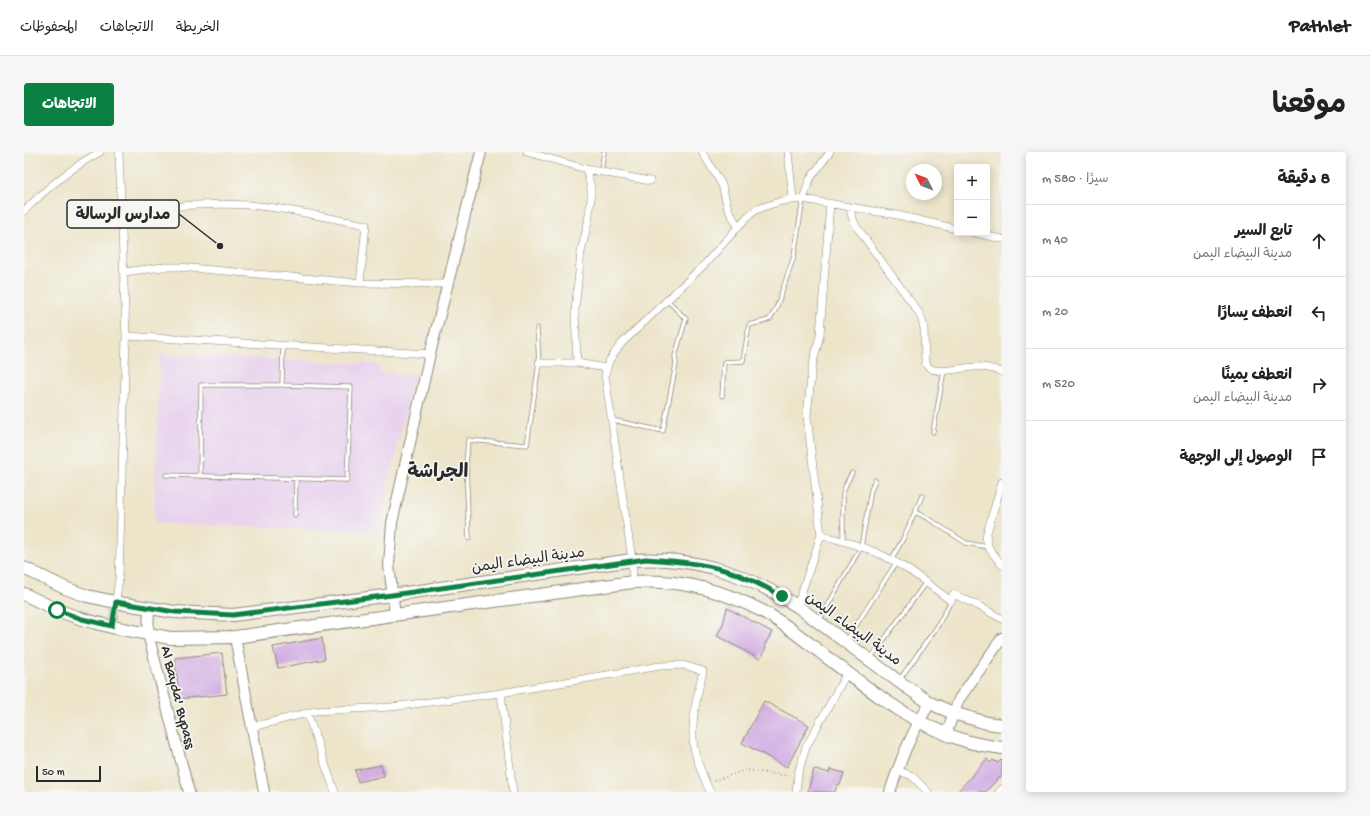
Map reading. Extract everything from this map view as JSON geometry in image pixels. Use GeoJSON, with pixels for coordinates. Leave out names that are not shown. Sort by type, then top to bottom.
{"type":"FeatureCollection","features":[{"type":"Feature","properties":{"kind":"main road","name":"مدينة البيضاء اليمن"},"geometry":{"type":"LineString","coordinates":[[24,568],[65,588],[88,596],[175,612],[233,615],[392,595],[632,560],[646,559],[677,561],[714,567],[732,572],[764,586],[797,606],[869,660],[930,703],[953,713],[987,723],[1002,725]]}},
{"type":"Feature","properties":{"kind":"main road"},"geometry":{"type":"LineString","coordinates":[[24,594],[57,610],[82,619],[170,638],[235,637],[633,582],[663,582],[694,586],[738,599],[776,619],[847,672],[918,721],[946,734],[966,741],[1002,748]]}},
{"type":"Feature","properties":{"kind":"street"},"geometry":{"type":"LineString","coordinates":[[24,211],[41,194],[65,174],[100,152]]}},
{"type":"Feature","properties":{"kind":"street"},"geometry":{"type":"LineString","coordinates":[[112,626],[119,579],[126,336],[118,152]]}},
{"type":"Feature","properties":{"kind":"street"},"geometry":{"type":"LineString","coordinates":[[394,615],[389,565],[392,523],[430,354],[481,152]]}},
{"type":"Feature","properties":{"kind":"street"},"geometry":{"type":"LineString","coordinates":[[527,152],[601,173],[650,181]]}},
{"type":"Feature","properties":{"kind":"street"},"geometry":{"type":"LineString","coordinates":[[702,152],[722,185],[728,209],[738,226]]}},
{"type":"Feature","properties":{"kind":"street"},"geometry":{"type":"LineString","coordinates":[[788,152],[793,199]]}},
{"type":"Feature","properties":{"kind":"street"},"geometry":{"type":"LineString","coordinates":[[803,199],[810,179],[830,152]]}},
{"type":"Feature","properties":{"kind":"street"},"geometry":{"type":"LineString","coordinates":[[577,363],[575,311],[581,252],[588,222],[591,199],[591,188],[586,169]]}},
{"type":"Feature","properties":{"kind":"street"},"geometry":{"type":"LineString","coordinates":[[633,582],[632,560],[606,384],[606,368],[621,344],[703,266],[738,226],[756,210],[782,201],[803,199],[897,215],[954,228]]}},
{"type":"Feature","properties":{"kind":"street"},"geometry":{"type":"LineString","coordinates":[[797,606],[821,535],[807,416],[812,367],[820,335],[830,203]]}},
{"type":"Feature","properties":{"kind":"street"},"geometry":{"type":"LineString","coordinates":[[121,211],[202,204],[243,205],[275,208],[366,225],[360,283]]}},
{"type":"Feature","properties":{"kind":"street"},"geometry":{"type":"LineString","coordinates":[[850,207],[856,226],[919,313],[922,320],[924,362],[926,366],[932,370],[974,367],[1002,372]]}},
{"type":"Feature","properties":{"kind":"street"},"geometry":{"type":"LineString","coordinates":[[988,236],[1002,239]]}},
{"type":"Feature","properties":{"kind":"street"},"geometry":{"type":"LineString","coordinates":[[124,272],[163,267],[360,283],[448,284]]}},
{"type":"Feature","properties":{"kind":"street"},"geometry":{"type":"LineString","coordinates":[[126,336],[430,354]]}},
{"type":"Feature","properties":{"kind":"street"},"geometry":{"type":"LineString","coordinates":[[539,363],[577,363],[606,368]]}},
{"type":"Feature","properties":{"kind":"street"},"geometry":{"type":"LineString","coordinates":[[1002,482],[988,529],[986,542],[988,547],[1002,565]]}},
{"type":"Feature","properties":{"kind":"street"},"geometry":{"type":"LineString","coordinates":[[821,535],[875,552],[926,582],[951,601],[953,594],[1002,619]]}},
{"type":"Feature","properties":{"kind":"street","name":"Al Bayda' Bypass"},"geometry":{"type":"LineString","coordinates":[[149,608],[148,634],[189,792]]}},
{"type":"Feature","properties":{"kind":"street"},"geometry":{"type":"LineString","coordinates":[[235,637],[264,792]]}},
{"type":"Feature","properties":{"kind":"street"},"geometry":{"type":"LineString","coordinates":[[946,734],[959,699],[1002,638]]}},
{"type":"Feature","properties":{"kind":"street"},"geometry":{"type":"LineString","coordinates":[[252,727],[307,712],[391,707],[501,693],[660,666],[683,665],[703,671],[695,708],[693,734],[697,759],[710,792]]}},
{"type":"Feature","properties":{"kind":"street"},"geometry":{"type":"LineString","coordinates":[[796,792],[802,757],[810,738],[847,672]]}},
{"type":"Feature","properties":{"kind":"street"},"geometry":{"type":"LineString","coordinates":[[501,693],[513,792]]}},
{"type":"Feature","properties":{"kind":"street"},"geometry":{"type":"LineString","coordinates":[[890,792],[906,747],[918,721],[930,703]]}},
{"type":"Feature","properties":{"kind":"street"},"geometry":{"type":"LineString","coordinates":[[307,712],[335,792]]}},
{"type":"Feature","properties":{"kind":"street"},"geometry":{"type":"LineString","coordinates":[[897,770],[912,776],[928,792]]}},
{"type":"Feature","properties":{"kind":"street"},"geometry":{"type":"LineString","coordinates":[[999,792],[1002,789]]}},
{"type":"Feature","properties":{"kind":"lane"},"geometry":{"type":"LineString","coordinates":[[601,173],[604,152]]}},
{"type":"Feature","properties":{"kind":"lane"},"geometry":{"type":"LineString","coordinates":[[722,396],[724,362],[743,361],[749,325],[770,319],[776,309],[794,256],[803,199]]}},
{"type":"Feature","properties":{"kind":"lane"},"geometry":{"type":"LineString","coordinates":[[611,419],[663,431],[675,369],[675,356],[686,319],[668,300]]}},
{"type":"Feature","properties":{"kind":"lane"},"geometry":{"type":"LineString","coordinates":[[469,539],[466,465],[468,440],[527,445],[539,363],[538,328]]}},
{"type":"Feature","properties":{"kind":"lane"},"geometry":{"type":"LineString","coordinates":[[282,385],[283,345]]}},
{"type":"Feature","properties":{"kind":"lane"},"geometry":{"type":"LineString","coordinates":[[933,432],[945,370]]}},
{"type":"Feature","properties":{"kind":"lane"},"geometry":{"type":"LineString","coordinates":[[166,475],[296,479],[347,480],[351,387],[201,385],[200,476]]}},
{"type":"Feature","properties":{"kind":"lane"},"geometry":{"type":"LineString","coordinates":[[843,541],[843,493],[852,473]]}},
{"type":"Feature","properties":{"kind":"lane"},"geometry":{"type":"LineString","coordinates":[[296,479],[296,515]]}},
{"type":"Feature","properties":{"kind":"lane"},"geometry":{"type":"LineString","coordinates":[[819,622],[860,547],[875,480]]}},
{"type":"Feature","properties":{"kind":"lane"},"geometry":{"type":"LineString","coordinates":[[845,642],[894,562],[922,496]]}},
{"type":"Feature","properties":{"kind":"lane"},"geometry":{"type":"LineString","coordinates":[[915,512],[929,519],[966,543],[988,547]]}},
{"type":"Feature","properties":{"kind":"lane"},"geometry":{"type":"LineString","coordinates":[[869,660],[926,582]]}},
{"type":"Feature","properties":{"kind":"lane"},"geometry":{"type":"LineString","coordinates":[[898,681],[932,635],[951,601]]}},
{"type":"Feature","properties":{"kind":"path"},"geometry":{"type":"LineString","coordinates":[[707,784],[745,770],[798,777]]}},
{"type":"Feature","properties":{"kind":"shaded area"},"geometry":{"type":"Polygon","coordinates":[[[160,354],[379,364],[379,372],[415,375],[390,476],[379,532],[154,523],[160,354]]]}},
{"type":"Feature","properties":{"kind":"building"},"geometry":{"type":"Polygon","coordinates":[[[727,608],[772,632],[764,646],[766,647],[760,659],[717,636],[723,624],[727,608]]]}},
{"type":"Feature","properties":{"kind":"building"},"geometry":{"type":"Polygon","coordinates":[[[322,638],[325,659],[278,668],[273,647],[322,638]]]}},
{"type":"Feature","properties":{"kind":"building"},"geometry":{"type":"Polygon","coordinates":[[[222,653],[227,694],[179,699],[175,658],[222,653]]]}},
{"type":"Feature","properties":{"kind":"building"},"geometry":{"type":"Polygon","coordinates":[[[764,701],[809,725],[787,767],[742,743],[764,701]]]}},
{"type":"Feature","properties":{"kind":"building"},"geometry":{"type":"Polygon","coordinates":[[[987,759],[990,763],[993,760],[998,763],[1002,759],[1002,775],[985,792],[957,792],[987,759]]]}},
{"type":"Feature","properties":{"kind":"building"},"geometry":{"type":"Polygon","coordinates":[[[381,765],[384,776],[358,782],[355,770],[381,765]]]}},
{"type":"Feature","properties":{"kind":"building"},"geometry":{"type":"Polygon","coordinates":[[[814,769],[829,773],[830,769],[844,773],[840,785],[837,784],[835,792],[808,791],[814,769]]]}},
{"type":"Feature","properties":{"kind":"place","name":"مدارس الرسالة"},"geometry":{"type":"Point","coordinates":[220,246]}},
{"type":"Feature","properties":{"kind":"district","name":"الجراشة"},"geometry":{"type":"Point","coordinates":[438,470]}},
{"type":"Feature","properties":{"kind":"route"},"geometry":{"type":"LineString","coordinates":[[57,610],[82,619],[112,626],[116,602],[175,612],[233,615],[392,595],[646,559],[695,563],[714,567],[732,572],[764,586],[782,596]]}}]}
